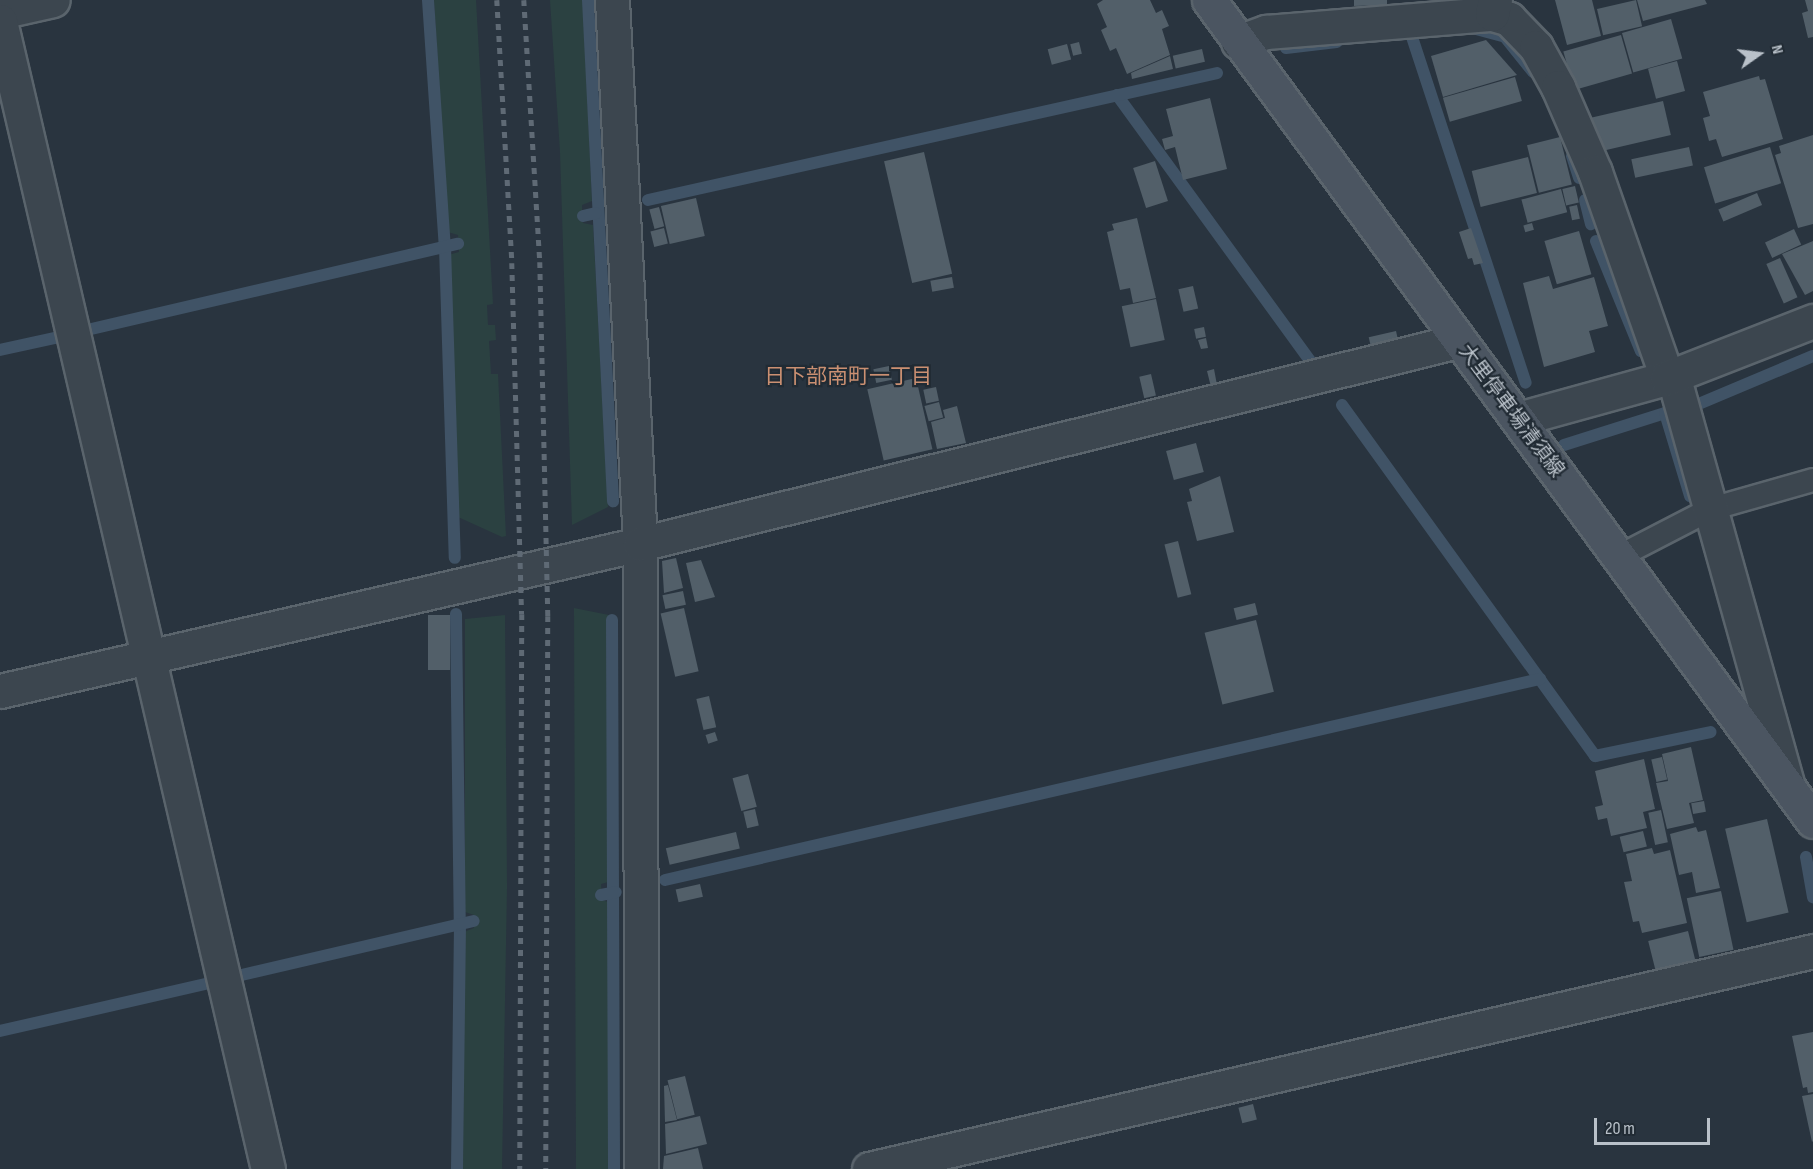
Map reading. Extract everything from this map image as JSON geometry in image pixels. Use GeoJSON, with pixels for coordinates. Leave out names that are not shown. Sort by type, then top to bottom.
{"type":"FeatureCollection","features":[{"type":"Feature","properties":{"kind":"main road","name":"大里停車場清須線"},"geometry":{"type":"LineString","coordinates":[[1209,0],[1618,557],[1802,798]]}},
{"type":"Feature","properties":{"kind":"street"},"geometry":{"type":"LineString","coordinates":[[0,12],[53,0]]}},
{"type":"Feature","properties":{"kind":"street"},"geometry":{"type":"LineString","coordinates":[[612,0],[640,544],[641,1169]]}},
{"type":"Feature","properties":{"kind":"street"},"geometry":{"type":"LineString","coordinates":[[1238,42],[1266,32],[1494,7],[1536,47],[1558,87],[1595,172],[1670,376],[1802,798]]}},
{"type":"Feature","properties":{"kind":"street"},"geometry":{"type":"LineString","coordinates":[[0,21],[268,1169]]}},
{"type":"Feature","properties":{"kind":"street"},"geometry":{"type":"LineString","coordinates":[[1518,419],[1670,376],[1813,321]]}},
{"type":"Feature","properties":{"kind":"street"},"geometry":{"type":"LineString","coordinates":[[0,691],[640,544],[1458,341]]}},
{"type":"Feature","properties":{"kind":"street"},"geometry":{"type":"LineString","coordinates":[[869,1169],[1813,951]]}},
{"type":"Feature","properties":{"kind":"lane"},"geometry":{"type":"LineString","coordinates":[[1618,557],[1711,509],[1813,480]]}},
{"type":"Feature","properties":{"kind":"green space"},"geometry":{"type":"Polygon","coordinates":[[[434,0],[476,0],[493,304],[487,305],[488,325],[495,325],[496,340],[489,341],[491,374],[498,374],[506,536],[502,537],[458,517],[448,255],[459,252],[458,235],[448,232],[434,0]]]}},
{"type":"Feature","properties":{"kind":"green space"},"geometry":{"type":"Polygon","coordinates":[[[550,0],[583,0],[592,201],[582,205],[583,223],[593,225],[608,507],[572,525],[560,152],[550,0]]]}},
{"type":"Feature","properties":{"kind":"green space"},"geometry":{"type":"Polygon","coordinates":[[[574,608],[609,615],[612,881],[601,884],[602,900],[611,903],[610,1169],[576,1169],[574,608]]]}},
{"type":"Feature","properties":{"kind":"green space"},"geometry":{"type":"Polygon","coordinates":[[[505,615],[507,887],[502,1169],[463,1169],[464,932],[474,928],[474,915],[465,912],[465,619],[505,615]]]}},
{"type":"Feature","properties":{"kind":"building"},"geometry":{"type":"Polygon","coordinates":[[[1103,0],[1150,0],[1156,13],[1162,10],[1169,26],[1162,29],[1170,55],[1127,74],[1116,48],[1110,51],[1101,30],[1107,27],[1097,4],[1103,0]]]}},
{"type":"Feature","properties":{"kind":"building"},"geometry":{"type":"Polygon","coordinates":[[[1354,0],[1387,0],[1387,5],[1354,6],[1354,0]]]}},
{"type":"Feature","properties":{"kind":"building"},"geometry":{"type":"Polygon","coordinates":[[[1555,0],[1592,0],[1601,36],[1567,45],[1555,0]]]}},
{"type":"Feature","properties":{"kind":"building"},"geometry":{"type":"Polygon","coordinates":[[[1636,0],[1642,26],[1603,35],[1597,9],[1636,0]]]}},
{"type":"Feature","properties":{"kind":"building"},"geometry":{"type":"Polygon","coordinates":[[[1637,0],[1705,0],[1707,4],[1643,21],[1637,0]]]}},
{"type":"Feature","properties":{"kind":"building"},"geometry":{"type":"Polygon","coordinates":[[[1805,0],[1813,0],[1813,37],[1808,38],[1802,13],[1808,11],[1805,0]]]}},
{"type":"Feature","properties":{"kind":"building"},"geometry":{"type":"Polygon","coordinates":[[[1671,19],[1682,58],[1633,72],[1622,33],[1671,19]]]}},
{"type":"Feature","properties":{"kind":"building"},"geometry":{"type":"Polygon","coordinates":[[[1621,35],[1632,73],[1574,90],[1563,52],[1621,35]]]}},
{"type":"Feature","properties":{"kind":"building"},"geometry":{"type":"Polygon","coordinates":[[[1486,40],[1517,75],[1443,97],[1431,56],[1486,40]]]}},
{"type":"Feature","properties":{"kind":"building"},"geometry":{"type":"Polygon","coordinates":[[[1079,42],[1082,54],[1073,56],[1070,44],[1079,42]]]}},
{"type":"Feature","properties":{"kind":"building"},"geometry":{"type":"Polygon","coordinates":[[[1067,44],[1071,59],[1052,65],[1048,49],[1067,44]]]}},
{"type":"Feature","properties":{"kind":"building"},"geometry":{"type":"Polygon","coordinates":[[[1202,49],[1205,62],[1176,68],[1173,56],[1202,49]]]}},
{"type":"Feature","properties":{"kind":"building"},"geometry":{"type":"Polygon","coordinates":[[[1170,56],[1173,69],[1132,79],[1131,73],[1170,56]]]}},
{"type":"Feature","properties":{"kind":"building"},"geometry":{"type":"Polygon","coordinates":[[[1677,61],[1685,91],[1656,99],[1648,69],[1677,61]]]}},
{"type":"Feature","properties":{"kind":"building"},"geometry":{"type":"Polygon","coordinates":[[[1759,76],[1760,80],[1765,79],[1783,139],[1722,157],[1716,139],[1709,141],[1703,118],[1710,116],[1703,92],[1759,76]]]}},
{"type":"Feature","properties":{"kind":"building"},"geometry":{"type":"Polygon","coordinates":[[[1515,77],[1522,101],[1450,122],[1443,98],[1515,77]]]}},
{"type":"Feature","properties":{"kind":"building"},"geometry":{"type":"Polygon","coordinates":[[[1210,98],[1227,169],[1183,180],[1175,147],[1165,150],[1162,139],[1173,136],[1166,109],[1210,98]]]}},
{"type":"Feature","properties":{"kind":"building"},"geometry":{"type":"Polygon","coordinates":[[[1663,101],[1671,135],[1599,152],[1591,118],[1663,101]]]}},
{"type":"Feature","properties":{"kind":"building"},"geometry":{"type":"Polygon","coordinates":[[[1813,135],[1813,224],[1798,228],[1775,155],[1781,153],[1779,146],[1813,135]]]}},
{"type":"Feature","properties":{"kind":"building"},"geometry":{"type":"Polygon","coordinates":[[[1560,137],[1572,185],[1539,193],[1527,145],[1560,137]]]}},
{"type":"Feature","properties":{"kind":"building"},"geometry":{"type":"Polygon","coordinates":[[[1689,147],[1693,166],[1635,178],[1631,159],[1689,147]]]}},
{"type":"Feature","properties":{"kind":"building"},"geometry":{"type":"Polygon","coordinates":[[[1770,147],[1781,183],[1715,204],[1704,167],[1770,147]]]}},
{"type":"Feature","properties":{"kind":"building"},"geometry":{"type":"Polygon","coordinates":[[[924,152],[952,274],[912,283],[884,161],[924,152]]]}},
{"type":"Feature","properties":{"kind":"building"},"geometry":{"type":"Polygon","coordinates":[[[1528,157],[1537,193],[1481,207],[1472,171],[1528,157]]]}},
{"type":"Feature","properties":{"kind":"building"},"geometry":{"type":"Polygon","coordinates":[[[1155,161],[1168,201],[1146,208],[1133,168],[1155,161]]]}},
{"type":"Feature","properties":{"kind":"building"},"geometry":{"type":"Polygon","coordinates":[[[1575,186],[1579,203],[1566,205],[1562,189],[1575,186]]]}},
{"type":"Feature","properties":{"kind":"building"},"geometry":{"type":"Polygon","coordinates":[[[1561,189],[1567,212],[1528,223],[1521,200],[1561,189]]]}},
{"type":"Feature","properties":{"kind":"building"},"geometry":{"type":"Polygon","coordinates":[[[1757,193],[1762,205],[1723,221],[1718,209],[1757,193]]]}},
{"type":"Feature","properties":{"kind":"building"},"geometry":{"type":"Polygon","coordinates":[[[696,198],[705,236],[670,244],[661,206],[696,198]]]}},
{"type":"Feature","properties":{"kind":"building"},"geometry":{"type":"Polygon","coordinates":[[[1577,205],[1580,219],[1572,220],[1569,207],[1577,205]]]}},
{"type":"Feature","properties":{"kind":"building"},"geometry":{"type":"Polygon","coordinates":[[[659,207],[664,226],[655,229],[649,210],[659,207]]]}},
{"type":"Feature","properties":{"kind":"building"},"geometry":{"type":"Polygon","coordinates":[[[1137,218],[1156,298],[1133,303],[1130,288],[1120,290],[1107,232],[1114,230],[1112,224],[1137,218]]]}},
{"type":"Feature","properties":{"kind":"building"},"geometry":{"type":"Polygon","coordinates":[[[1532,223],[1534,230],[1525,232],[1523,225],[1532,223]]]}},
{"type":"Feature","properties":{"kind":"building"},"geometry":{"type":"Polygon","coordinates":[[[664,228],[668,244],[654,247],[650,231],[664,228]]]}},
{"type":"Feature","properties":{"kind":"building"},"geometry":{"type":"Polygon","coordinates":[[[1471,228],[1483,263],[1474,265],[1472,258],[1468,259],[1459,232],[1471,228]]]}},
{"type":"Feature","properties":{"kind":"building"},"geometry":{"type":"Polygon","coordinates":[[[1794,229],[1801,244],[1772,258],[1765,243],[1794,229]]]}},
{"type":"Feature","properties":{"kind":"building"},"geometry":{"type":"Polygon","coordinates":[[[1579,231],[1591,274],[1557,284],[1544,241],[1579,231]]]}},
{"type":"Feature","properties":{"kind":"building"},"geometry":{"type":"Polygon","coordinates":[[[1813,241],[1813,291],[1805,295],[1782,254],[1813,241]]]}},
{"type":"Feature","properties":{"kind":"building"},"geometry":{"type":"Polygon","coordinates":[[[1780,258],[1797,297],[1784,303],[1766,264],[1780,258]]]}},
{"type":"Feature","properties":{"kind":"building"},"geometry":{"type":"Polygon","coordinates":[[[1549,276],[1553,289],[1594,277],[1608,326],[1589,331],[1595,352],[1544,367],[1523,283],[1549,276]]]}},
{"type":"Feature","properties":{"kind":"building"},"geometry":{"type":"Polygon","coordinates":[[[952,277],[954,288],[932,292],[930,281],[952,277]]]}},
{"type":"Feature","properties":{"kind":"building"},"geometry":{"type":"Polygon","coordinates":[[[1193,286],[1198,308],[1184,312],[1178,289],[1193,286]]]}},
{"type":"Feature","properties":{"kind":"building"},"geometry":{"type":"Polygon","coordinates":[[[1156,299],[1165,340],[1130,347],[1122,306],[1156,299]]]}},
{"type":"Feature","properties":{"kind":"building"},"geometry":{"type":"Polygon","coordinates":[[[1204,327],[1206,337],[1196,339],[1194,329],[1204,327]]]}},
{"type":"Feature","properties":{"kind":"building"},"geometry":{"type":"Polygon","coordinates":[[[1396,331],[1399,344],[1372,350],[1369,337],[1396,331]]]}},
{"type":"Feature","properties":{"kind":"building"},"geometry":{"type":"Polygon","coordinates":[[[1206,338],[1208,348],[1201,349],[1198,340],[1206,338]]]}},
{"type":"Feature","properties":{"kind":"building"},"geometry":{"type":"Polygon","coordinates":[[[889,366],[892,380],[876,383],[873,369],[889,366]]]}},
{"type":"Feature","properties":{"kind":"building"},"geometry":{"type":"Polygon","coordinates":[[[1214,369],[1217,385],[1211,387],[1207,371],[1214,369]]]}},
{"type":"Feature","properties":{"kind":"building"},"geometry":{"type":"Polygon","coordinates":[[[1151,374],[1156,395],[1144,398],[1139,377],[1151,374]]]}},
{"type":"Feature","properties":{"kind":"building"},"geometry":{"type":"Polygon","coordinates":[[[916,378],[932,449],[884,460],[867,389],[916,378]]]}},
{"type":"Feature","properties":{"kind":"building"},"geometry":{"type":"Polygon","coordinates":[[[936,387],[939,401],[926,403],[923,390],[936,387]]]}},
{"type":"Feature","properties":{"kind":"building"},"geometry":{"type":"Polygon","coordinates":[[[939,402],[943,417],[929,421],[925,406],[939,402]]]}},
{"type":"Feature","properties":{"kind":"building"},"geometry":{"type":"Polygon","coordinates":[[[957,406],[966,443],[937,449],[931,422],[945,418],[943,410],[957,406]]]}},
{"type":"Feature","properties":{"kind":"building"},"geometry":{"type":"Polygon","coordinates":[[[1196,443],[1204,472],[1174,480],[1166,451],[1196,443]]]}},
{"type":"Feature","properties":{"kind":"building"},"geometry":{"type":"Polygon","coordinates":[[[1220,476],[1234,532],[1197,541],[1187,502],[1192,501],[1189,489],[1220,476]]]}},
{"type":"Feature","properties":{"kind":"building"},"geometry":{"type":"Polygon","coordinates":[[[1178,541],[1191,594],[1178,598],[1164,544],[1178,541]]]}},
{"type":"Feature","properties":{"kind":"building"},"geometry":{"type":"Polygon","coordinates":[[[676,558],[683,588],[664,593],[662,561],[676,558]]]}},
{"type":"Feature","properties":{"kind":"building"},"geometry":{"type":"Polygon","coordinates":[[[701,560],[715,597],[695,602],[686,563],[701,560]]]}},
{"type":"Feature","properties":{"kind":"building"},"geometry":{"type":"Polygon","coordinates":[[[683,591],[686,605],[665,609],[662,595],[683,591]]]}},
{"type":"Feature","properties":{"kind":"building"},"geometry":{"type":"Polygon","coordinates":[[[1255,603],[1258,615],[1237,620],[1234,608],[1255,603]]]}},
{"type":"Feature","properties":{"kind":"building"},"geometry":{"type":"Polygon","coordinates":[[[684,608],[699,671],[675,677],[661,613],[684,608]]]}},
{"type":"Feature","properties":{"kind":"building"},"geometry":{"type":"Polygon","coordinates":[[[428,615],[450,615],[450,670],[428,670],[428,615]]]}},
{"type":"Feature","properties":{"kind":"building"},"geometry":{"type":"Polygon","coordinates":[[[1256,620],[1274,692],[1222,705],[1205,633],[1256,620]]]}},
{"type":"Feature","properties":{"kind":"building"},"geometry":{"type":"Polygon","coordinates":[[[709,696],[716,727],[704,730],[696,699],[709,696]]]}},
{"type":"Feature","properties":{"kind":"building"},"geometry":{"type":"Polygon","coordinates":[[[715,732],[718,741],[708,744],[705,735],[715,732]]]}},
{"type":"Feature","properties":{"kind":"building"},"geometry":{"type":"Polygon","coordinates":[[[1691,747],[1703,800],[1689,803],[1694,823],[1667,829],[1656,783],[1668,781],[1662,754],[1691,747]]]}},
{"type":"Feature","properties":{"kind":"building"},"geometry":{"type":"Polygon","coordinates":[[[1662,757],[1667,779],[1656,782],[1651,759],[1662,757]]]}},
{"type":"Feature","properties":{"kind":"building"},"geometry":{"type":"Polygon","coordinates":[[[1644,759],[1655,809],[1643,812],[1647,828],[1611,836],[1607,818],[1598,820],[1595,807],[1603,805],[1595,771],[1644,759]]]}},
{"type":"Feature","properties":{"kind":"building"},"geometry":{"type":"Polygon","coordinates":[[[748,774],[757,807],[741,811],[733,778],[748,774]]]}},
{"type":"Feature","properties":{"kind":"building"},"geometry":{"type":"Polygon","coordinates":[[[1704,801],[1706,812],[1693,814],[1691,803],[1704,801]]]}},
{"type":"Feature","properties":{"kind":"building"},"geometry":{"type":"Polygon","coordinates":[[[755,809],[759,826],[747,828],[743,812],[755,809]]]}},
{"type":"Feature","properties":{"kind":"building"},"geometry":{"type":"Polygon","coordinates":[[[1661,810],[1668,842],[1655,845],[1648,813],[1661,810]]]}},
{"type":"Feature","properties":{"kind":"building"},"geometry":{"type":"Polygon","coordinates":[[[1767,819],[1789,913],[1747,922],[1725,829],[1767,819]]]}},
{"type":"Feature","properties":{"kind":"building"},"geometry":{"type":"Polygon","coordinates":[[[1696,827],[1698,832],[1706,830],[1720,888],[1696,893],[1692,872],[1679,875],[1670,834],[1696,827]]]}},
{"type":"Feature","properties":{"kind":"building"},"geometry":{"type":"Polygon","coordinates":[[[1643,831],[1647,847],[1624,852],[1620,837],[1643,831]]]}},
{"type":"Feature","properties":{"kind":"building"},"geometry":{"type":"Polygon","coordinates":[[[736,832],[740,849],[670,865],[666,848],[736,832]]]}},
{"type":"Feature","properties":{"kind":"building"},"geometry":{"type":"Polygon","coordinates":[[[1652,848],[1654,854],[1670,850],[1687,923],[1642,933],[1639,921],[1633,922],[1624,882],[1632,881],[1626,854],[1652,848]]]}},
{"type":"Feature","properties":{"kind":"building"},"geometry":{"type":"Polygon","coordinates":[[[700,884],[703,897],[679,902],[676,890],[700,884]]]}},
{"type":"Feature","properties":{"kind":"building"},"geometry":{"type":"Polygon","coordinates":[[[1721,891],[1733,950],[1699,957],[1687,898],[1721,891]]]}},
{"type":"Feature","properties":{"kind":"building"},"geometry":{"type":"Polygon","coordinates":[[[1688,931],[1695,960],[1655,970],[1648,941],[1688,931]]]}},
{"type":"Feature","properties":{"kind":"building"},"geometry":{"type":"Polygon","coordinates":[[[1813,1032],[1813,1092],[1808,1093],[1807,1087],[1803,1088],[1792,1036],[1813,1032]]]}},
{"type":"Feature","properties":{"kind":"building"},"geometry":{"type":"Polygon","coordinates":[[[685,1076],[695,1115],[677,1119],[668,1080],[685,1076]]]}},
{"type":"Feature","properties":{"kind":"building"},"geometry":{"type":"Polygon","coordinates":[[[668,1085],[677,1120],[665,1122],[664,1086],[668,1085]]]}},
{"type":"Feature","properties":{"kind":"building"},"geometry":{"type":"Polygon","coordinates":[[[1813,1094],[1813,1141],[1812,1142],[1802,1096],[1813,1094]]]}},
{"type":"Feature","properties":{"kind":"building"},"geometry":{"type":"Polygon","coordinates":[[[1253,1104],[1257,1120],[1242,1123],[1238,1108],[1253,1104]]]}},
{"type":"Feature","properties":{"kind":"building"},"geometry":{"type":"Polygon","coordinates":[[[700,1116],[707,1144],[666,1154],[665,1124],[700,1116]]]}},
{"type":"Feature","properties":{"kind":"building"},"geometry":{"type":"Polygon","coordinates":[[[698,1148],[703,1169],[663,1169],[664,1156],[698,1148]]]}},
{"type":"Feature","properties":{"kind":"waterway"},"geometry":{"type":"LineString","coordinates":[[428,0],[445,247],[455,558]]}},
{"type":"Feature","properties":{"kind":"waterway"},"geometry":{"type":"LineString","coordinates":[[588,0],[613,501]]}},
{"type":"Feature","properties":{"kind":"waterway"},"geometry":{"type":"LineString","coordinates":[[1476,29],[1505,37],[1533,72]]}},
{"type":"Feature","properties":{"kind":"waterway"},"geometry":{"type":"LineString","coordinates":[[1411,34],[1526,383]]}},
{"type":"Feature","properties":{"kind":"waterway"},"geometry":{"type":"LineString","coordinates":[[1286,48],[1337,42]]}},
{"type":"Feature","properties":{"kind":"waterway"},"geometry":{"type":"LineString","coordinates":[[648,200],[1217,73]]}},
{"type":"Feature","properties":{"kind":"waterway"},"geometry":{"type":"LineString","coordinates":[[1117,95],[1313,365]]}},
{"type":"Feature","properties":{"kind":"waterway"},"geometry":{"type":"LineString","coordinates":[[1572,156],[1579,178]]}},
{"type":"Feature","properties":{"kind":"waterway"},"geometry":{"type":"LineString","coordinates":[[1585,200],[1591,224]]}},
{"type":"Feature","properties":{"kind":"waterway"},"geometry":{"type":"LineString","coordinates":[[583,216],[596,213]]}},
{"type":"Feature","properties":{"kind":"waterway"},"geometry":{"type":"LineString","coordinates":[[1596,241],[1641,351]]}},
{"type":"Feature","properties":{"kind":"waterway"},"geometry":{"type":"LineString","coordinates":[[87,330],[458,244]]}},
{"type":"Feature","properties":{"kind":"waterway"},"geometry":{"type":"LineString","coordinates":[[0,350],[59,337]]}},
{"type":"Feature","properties":{"kind":"waterway"},"geometry":{"type":"LineString","coordinates":[[1701,403],[1813,356]]}},
{"type":"Feature","properties":{"kind":"waterway"},"geometry":{"type":"LineString","coordinates":[[1342,405],[1595,756],[1711,732]]}},
{"type":"Feature","properties":{"kind":"waterway"},"geometry":{"type":"LineString","coordinates":[[1564,445],[1665,413],[1690,496]]}},
{"type":"Feature","properties":{"kind":"waterway"},"geometry":{"type":"LineString","coordinates":[[456,614],[460,924],[457,1169]]}},
{"type":"Feature","properties":{"kind":"waterway"},"geometry":{"type":"LineString","coordinates":[[612,620],[614,1169]]}},
{"type":"Feature","properties":{"kind":"waterway"},"geometry":{"type":"LineString","coordinates":[[665,880],[1540,679]]}},
{"type":"Feature","properties":{"kind":"waterway"},"geometry":{"type":"LineString","coordinates":[[1806,857],[1813,897]]}},
{"type":"Feature","properties":{"kind":"waterway"},"geometry":{"type":"LineString","coordinates":[[601,895],[616,892]]}},
{"type":"Feature","properties":{"kind":"waterway"},"geometry":{"type":"LineString","coordinates":[[233,977],[474,921]]}},
{"type":"Feature","properties":{"kind":"waterway"},"geometry":{"type":"LineString","coordinates":[[0,1031],[210,983]]}},
{"type":"Feature","properties":{"kind":"railway"},"geometry":{"type":"LineString","coordinates":[[497,0],[512,263],[522,614],[520,1169]]}},
{"type":"Feature","properties":{"kind":"railway"},"geometry":{"type":"LineString","coordinates":[[524,0],[540,262],[548,616],[546,1169]]}},
{"type":"Feature","properties":{"kind":"district","name":"日下部南町一丁目"},"geometry":{"type":"Point","coordinates":[848,377]}}]}
